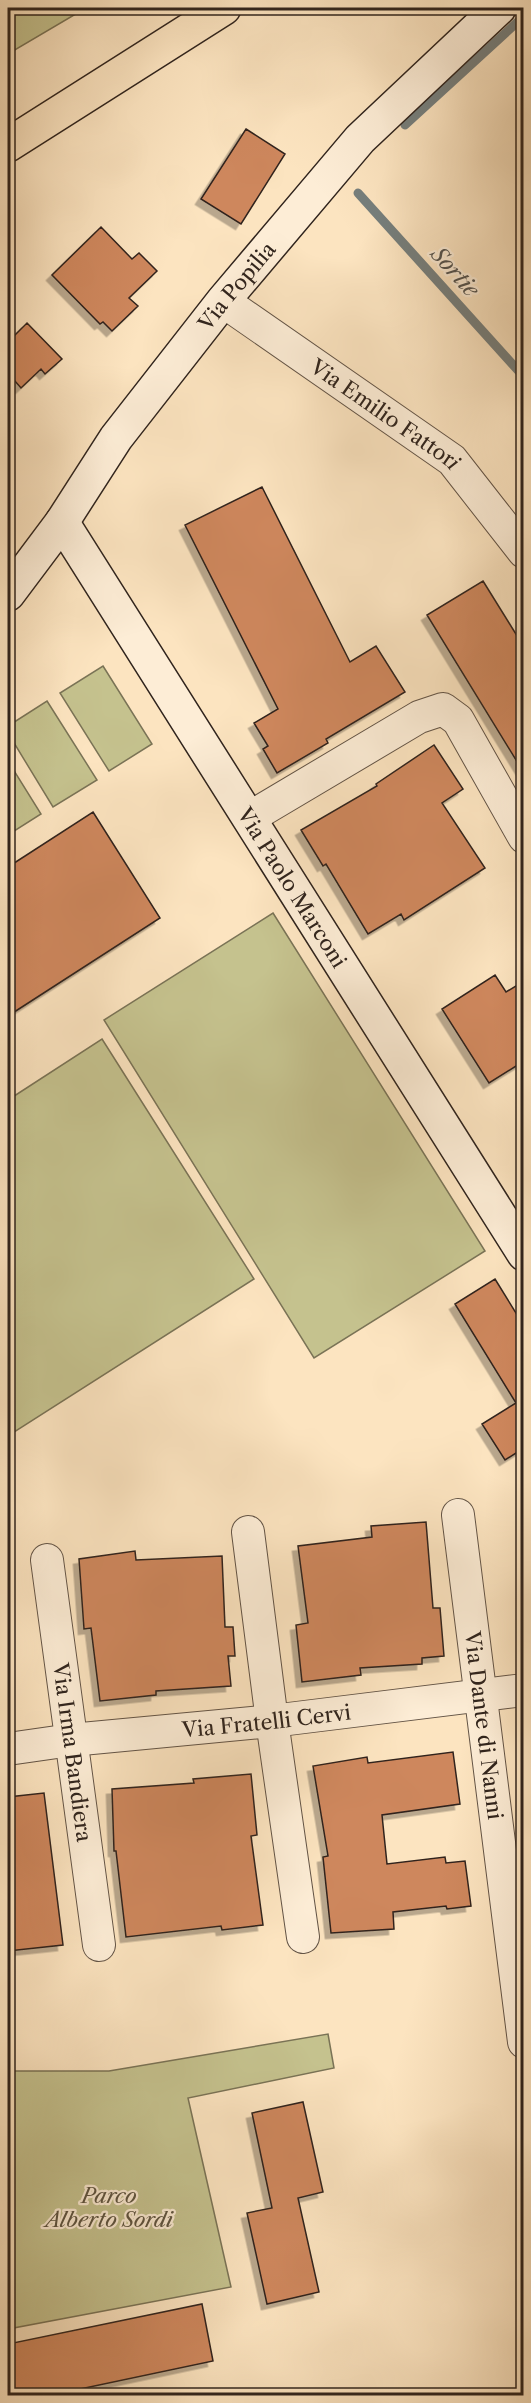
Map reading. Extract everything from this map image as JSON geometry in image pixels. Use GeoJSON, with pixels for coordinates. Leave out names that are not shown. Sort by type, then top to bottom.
{"type":"FeatureCollection","features":[{"type":"Feature","properties":{"kind":"main road"},"geometry":{"type":"LineString","coordinates":[[8,145],[224,8]]}},
{"type":"Feature","properties":{"kind":"street","name":"Via Popilia"},"geometry":{"type":"LineString","coordinates":[[8,594],[62,522],[116,438],[223,302],[360,139],[499,8]]}},
{"type":"Feature","properties":{"kind":"street","name":"Via Emilio Fattori"},"geometry":{"type":"LineString","coordinates":[[223,302],[452,460],[524,552]]}},
{"type":"Feature","properties":{"kind":"street","name":"Via Paolo Marconi"},"geometry":{"type":"LineString","coordinates":[[62,522],[524,1254]]}},
{"type":"Feature","properties":{"kind":"street"},"geometry":{"type":"LineString","coordinates":[[249,818],[419,717],[443,709],[458,720],[524,837]]}},
{"type":"Feature","properties":{"kind":"street","name":"Via Dante di Nanni"},"geometry":{"type":"LineString","coordinates":[[458,1515],[524,2042]]}},
{"type":"Feature","properties":{"kind":"street"},"geometry":{"type":"LineString","coordinates":[[248,1532],[303,1937]]}},
{"type":"Feature","properties":{"kind":"street","name":"Via Irma Bandiera"},"geometry":{"type":"LineString","coordinates":[[47,1560],[99,1945]]}},
{"type":"Feature","properties":{"kind":"street","name":"Via Fratelli Cervi"},"geometry":{"type":"LineString","coordinates":[[8,1749],[71,1740],[272,1721],[524,1690]]}},
{"type":"Feature","properties":{"kind":"green space"},"geometry":{"type":"Polygon","coordinates":[[[8,8],[86,8],[8,54],[8,8]]]}},
{"type":"Feature","properties":{"kind":"green space"},"geometry":{"type":"Polygon","coordinates":[[[103,666],[152,744],[109,771],[60,693],[103,666]]]}},
{"type":"Feature","properties":{"kind":"green space"},"geometry":{"type":"Polygon","coordinates":[[[47,701],[97,780],[53,807],[8,733],[8,726],[47,701]]]}},
{"type":"Feature","properties":{"kind":"green space"},"geometry":{"type":"Polygon","coordinates":[[[8,761],[41,814],[8,835],[8,761]]]}},
{"type":"Feature","properties":{"kind":"green space"},"geometry":{"type":"Polygon","coordinates":[[[273,913],[485,1251],[314,1358],[104,1020],[273,913]]]}},
{"type":"Feature","properties":{"kind":"green space"},"geometry":{"type":"Polygon","coordinates":[[[102,1039],[254,1279],[8,1436],[8,1100],[102,1039]]]}},
{"type":"Feature","properties":{"kind":"green space","name":"Parco Alberto Sordi"},"geometry":{"type":"Polygon","coordinates":[[[328,2034],[334,2068],[188,2098],[231,2287],[8,2329],[8,2071],[109,2071],[328,2034]]]}},
{"type":"Feature","properties":{"kind":"building"},"geometry":{"type":"Polygon","coordinates":[[[246,129],[285,154],[241,224],[201,199],[246,129]]]}},
{"type":"Feature","properties":{"kind":"building"},"geometry":{"type":"Polygon","coordinates":[[[101,227],[132,259],[139,253],[157,271],[129,298],[138,306],[112,331],[103,322],[100,324],[52,275],[101,227]]]}},
{"type":"Feature","properties":{"kind":"building"},"geometry":{"type":"Polygon","coordinates":[[[27,323],[62,359],[45,374],[41,369],[21,388],[8,373],[8,342],[27,323]]]}},
{"type":"Feature","properties":{"kind":"building"},"geometry":{"type":"Polygon","coordinates":[[[262,487],[350,662],[376,646],[405,692],[326,739],[328,743],[277,773],[263,749],[268,746],[254,723],[278,709],[185,525],[262,487]]]}},
{"type":"Feature","properties":{"kind":"building"},"geometry":{"type":"Polygon","coordinates":[[[483,581],[524,647],[524,773],[427,615],[483,581]]]}},
{"type":"Feature","properties":{"kind":"building"},"geometry":{"type":"Polygon","coordinates":[[[434,745],[463,789],[442,803],[485,868],[404,920],[401,914],[368,934],[326,864],[323,866],[301,830],[377,786],[376,784],[434,745]]]}},
{"type":"Feature","properties":{"kind":"building"},"geometry":{"type":"Polygon","coordinates":[[[93,812],[160,918],[8,1016],[8,867],[93,812]]]}},
{"type":"Feature","properties":{"kind":"building"},"geometry":{"type":"Polygon","coordinates":[[[495,975],[506,992],[524,981],[524,1061],[489,1083],[442,1009],[495,975]]]}},
{"type":"Feature","properties":{"kind":"building"},"geometry":{"type":"Polygon","coordinates":[[[495,1279],[524,1326],[524,1448],[505,1460],[482,1424],[516,1403],[455,1304],[495,1279]]]}},
{"type":"Feature","properties":{"kind":"building"},"geometry":{"type":"Polygon","coordinates":[[[426,1522],[433,1608],[440,1608],[444,1656],[422,1658],[422,1664],[360,1668],[361,1675],[302,1682],[296,1625],[308,1623],[298,1546],[372,1537],[371,1526],[426,1522]]]}},
{"type":"Feature","properties":{"kind":"building"},"geometry":{"type":"Polygon","coordinates":[[[135,1551],[136,1560],[222,1556],[225,1627],[233,1627],[235,1656],[228,1656],[231,1686],[156,1691],[156,1695],[100,1701],[91,1628],[84,1629],[79,1559],[135,1551]]]}},
{"type":"Feature","properties":{"kind":"building"},"geometry":{"type":"Polygon","coordinates":[[[453,1752],[460,1804],[382,1815],[387,1864],[445,1857],[446,1863],[465,1861],[471,1906],[447,1909],[446,1906],[393,1912],[394,1929],[331,1933],[323,1857],[328,1856],[313,1766],[367,1757],[368,1763],[453,1752]]]}},
{"type":"Feature","properties":{"kind":"building"},"geometry":{"type":"Polygon","coordinates":[[[251,1774],[257,1835],[251,1836],[263,1925],[222,1930],[221,1926],[126,1937],[116,1851],[114,1851],[112,1789],[194,1783],[193,1779],[251,1774]]]}},
{"type":"Feature","properties":{"kind":"building"},"geometry":{"type":"Polygon","coordinates":[[[44,1793],[63,1945],[8,1951],[8,1797],[44,1793]]]}},
{"type":"Feature","properties":{"kind":"building"},"geometry":{"type":"Polygon","coordinates":[[[303,2102],[323,2192],[298,2198],[319,2292],[267,2304],[247,2213],[272,2208],[252,2113],[303,2102]]]}},
{"type":"Feature","properties":{"kind":"building"},"geometry":{"type":"Polygon","coordinates":[[[202,2304],[213,2361],[47,2396],[15,2396],[8,2360],[8,2344],[202,2304]]]}},
{"type":"Feature","properties":{"kind":"waterway","name":"Sortie"},"geometry":{"type":"LineString","coordinates":[[405,125],[524,16]]}},
{"type":"Feature","properties":{"kind":"waterway","name":"Sortie"},"geometry":{"type":"LineString","coordinates":[[358,193],[524,377]]}}]}
